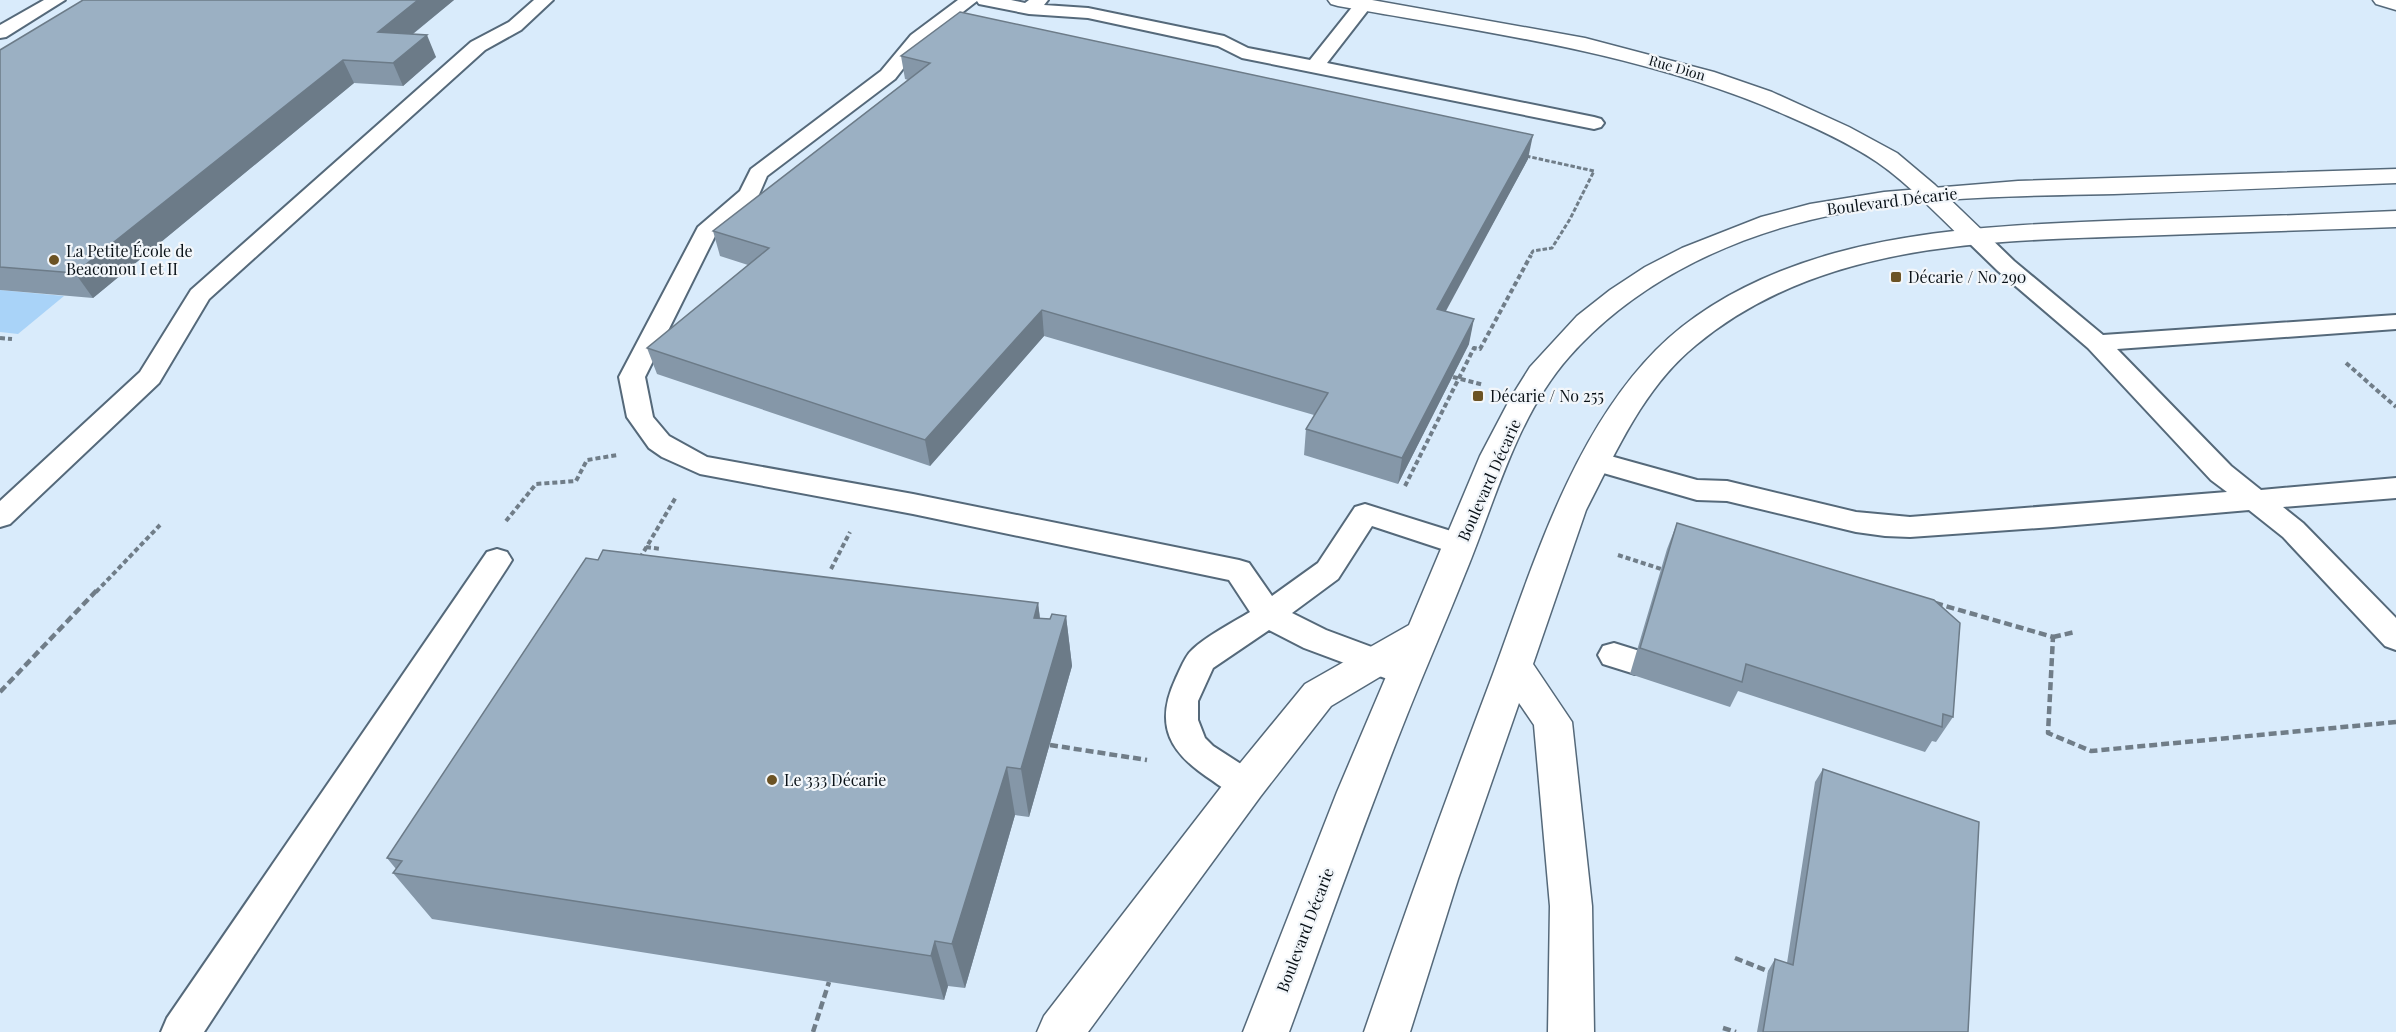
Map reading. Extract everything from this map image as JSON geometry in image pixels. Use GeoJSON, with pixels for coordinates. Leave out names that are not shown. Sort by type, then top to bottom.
{"type":"FeatureCollection","features":[{"type":"Feature","properties":{"kind":"street","name":"Rue Dion"},"geometry":{"type":"LineString","coordinates":[[1338,0],[1619,53],[1716,80],[1809,116],[1868,147],[1896,164],[1974,236]]}},
{"type":"Feature","properties":{"kind":"street"},"geometry":{"type":"LineString","coordinates":[[2383,0],[2396,4]]}},
{"type":"Feature","properties":{"kind":"street","name":"Boulevard Décarie"},"geometry":{"type":"LineString","coordinates":[[1266,1032],[1385,722],[1390,667],[1424,633],[1504,442],[1535,382],[1559,350],[1595,315],[1623,293],[1655,273],[1708,246],[1766,225],[1848,204],[1997,189],[2396,176]]}},
{"type":"Feature","properties":{"kind":"street"},"geometry":{"type":"LineString","coordinates":[[1387,1032],[1441,868],[1570,510],[1630,403],[1662,362],[1701,326],[1737,304],[1787,279],[1855,257],[1910,243],[2038,231],[2396,219]]}},
{"type":"Feature","properties":{"kind":"street"},"geometry":{"type":"LineString","coordinates":[[1513,665],[1552,722],[1571,906],[1571,1032]]}},
{"type":"Feature","properties":{"kind":"street"},"geometry":{"type":"LineString","coordinates":[[1060,1032],[1246,785],[1318,695],[1390,667]]}},
{"type":"Feature","properties":{"kind":"lane"},"geometry":{"type":"LineString","coordinates":[[0,33],[56,0]]}},
{"type":"Feature","properties":{"kind":"lane"},"geometry":{"type":"LineString","coordinates":[[0,516],[150,377],[199,295],[478,46],[515,26],[544,0]]}},
{"type":"Feature","properties":{"kind":"lane"},"geometry":{"type":"LineString","coordinates":[[969,0],[918,39],[888,75],[758,173],[749,194],[709,227],[632,377],[632,387],[640,417],[647,428],[666,447],[697,463],[724,471],[913,504],[1239,571],[1268,615],[1315,639],[1390,667]]}},
{"type":"Feature","properties":{"kind":"lane"},"geometry":{"type":"LineString","coordinates":[[984,0],[1034,4],[1088,13],[1224,42],[1242,52],[1594,123]]}},
{"type":"Feature","properties":{"kind":"lane"},"geometry":{"type":"LineString","coordinates":[[1314,67],[1363,5]]}},
{"type":"Feature","properties":{"kind":"lane"},"geometry":{"type":"LineString","coordinates":[[1974,236],[2097,343],[2221,473],[2293,530],[2396,638]]}},
{"type":"Feature","properties":{"kind":"lane"},"geometry":{"type":"LineString","coordinates":[[2097,343],[2396,322]]}},
{"type":"Feature","properties":{"kind":"lane"},"geometry":{"type":"LineString","coordinates":[[1596,461],[1697,490],[1726,491],[1856,522],[1910,527],[2396,488]]}},
{"type":"Feature","properties":{"kind":"lane"},"geometry":{"type":"LineString","coordinates":[[0,486],[29,489]]}},
{"type":"Feature","properties":{"kind":"lane"},"geometry":{"type":"LineString","coordinates":[[1246,785],[1208,761],[1191,746],[1182,720],[1182,701],[1202,659],[1328,571],[1365,514],[1460,544]]}},
{"type":"Feature","properties":{"kind":"lane"},"geometry":{"type":"LineString","coordinates":[[182,1032],[497,560]]}},
{"type":"Feature","properties":{"kind":"path"},"geometry":{"type":"LineString","coordinates":[[1404,490],[1474,348],[1480,350],[1533,251],[1552,248],[1570,219],[1594,171],[1521,155]]}},
{"type":"Feature","properties":{"kind":"path"},"geometry":{"type":"LineString","coordinates":[[0,338],[12,339]]}},
{"type":"Feature","properties":{"kind":"path"},"geometry":{"type":"LineString","coordinates":[[1453,377],[1484,385]]}},
{"type":"Feature","properties":{"kind":"path"},"geometry":{"type":"LineString","coordinates":[[525,500],[536,484],[576,481],[587,460]]}},
{"type":"Feature","properties":{"kind":"path"},"geometry":{"type":"LineString","coordinates":[[636,564],[697,463]]}},
{"type":"Feature","properties":{"kind":"path"},"geometry":{"type":"LineString","coordinates":[[0,692],[2,687],[160,525]]}},
{"type":"Feature","properties":{"kind":"path"},"geometry":{"type":"LineString","coordinates":[[646,547],[660,549]]}},
{"type":"Feature","properties":{"kind":"path"},"geometry":{"type":"LineString","coordinates":[[1618,555],[1661,569]]}},
{"type":"Feature","properties":{"kind":"path"},"geometry":{"type":"LineString","coordinates":[[1927,601],[2053,637],[2074,632]]}},
{"type":"Feature","properties":{"kind":"path"},"geometry":{"type":"LineString","coordinates":[[2053,637],[2048,734],[2091,751],[2396,722]]}},
{"type":"Feature","properties":{"kind":"path"},"geometry":{"type":"LineString","coordinates":[[1050,745],[1151,760]]}},
{"type":"Feature","properties":{"kind":"path"},"geometry":{"type":"LineString","coordinates":[[1735,958],[1776,974]]}},
{"type":"Feature","properties":{"kind":"path"},"geometry":{"type":"LineString","coordinates":[[813,1032],[829,982]]}},
{"type":"Feature","properties":{"kind":"path"},"geometry":{"type":"LineString","coordinates":[[1723,1028],[1736,1032]]}},
{"type":"Feature","properties":{"kind":"shaded area"},"geometry":{"type":"Polygon","coordinates":[[[0,290],[64,296],[18,334],[0,332],[0,290]]]}},
{"type":"Feature","properties":{"kind":"building"},"geometry":{"type":"Polygon","coordinates":[[[83,0],[418,0],[378,32],[427,35],[393,63],[343,60],[75,273],[0,267],[0,50],[83,0]]]}},
{"type":"Feature","properties":{"kind":"building"},"geometry":{"type":"Polygon","coordinates":[[[960,12],[1533,135],[1437,309],[1474,319],[1402,458],[1306,429],[1328,393],[1042,310],[925,440],[647,348],[769,248],[713,231],[930,63],[901,56],[960,12]]]}},
{"type":"Feature","properties":{"kind":"building"},"geometry":{"type":"Polygon","coordinates":[[[1677,523],[1934,600],[1960,623],[1953,717],[1943,714],[1942,727],[1746,664],[1742,682],[1640,648],[1677,523]]]}},
{"type":"Feature","properties":{"kind":"building","name":"Le 333 Décarie"},"geometry":{"type":"Polygon","coordinates":[[[603,550],[1038,603],[1034,618],[1050,619],[1052,614],[1066,616],[1021,769],[1007,767],[952,944],[935,941],[931,956],[393,873],[402,861],[387,858],[586,558],[598,560],[603,550]]]}},
{"type":"Feature","properties":{"kind":"building"},"geometry":{"type":"Polygon","coordinates":[[[1823,769],[1979,822],[1968,1032],[1763,1032],[1775,959],[1793,965],[1823,769]]]}},
{"type":"Feature","properties":{"kind":"place","name":"La Petite École de Beaconou I et II"},"geometry":{"type":"Point","coordinates":[54,260]}},
{"type":"Feature","properties":{"kind":"place","name":"Décarie / No 290"},"geometry":{"type":"Point","coordinates":[1896,277]}},
{"type":"Feature","properties":{"kind":"place","name":"Décarie / No 255"},"geometry":{"type":"Point","coordinates":[1478,396]}},
{"type":"Feature","properties":{"kind":"place","name":"Le 333 Décarie"},"geometry":{"type":"Point","coordinates":[772,780]}}]}
